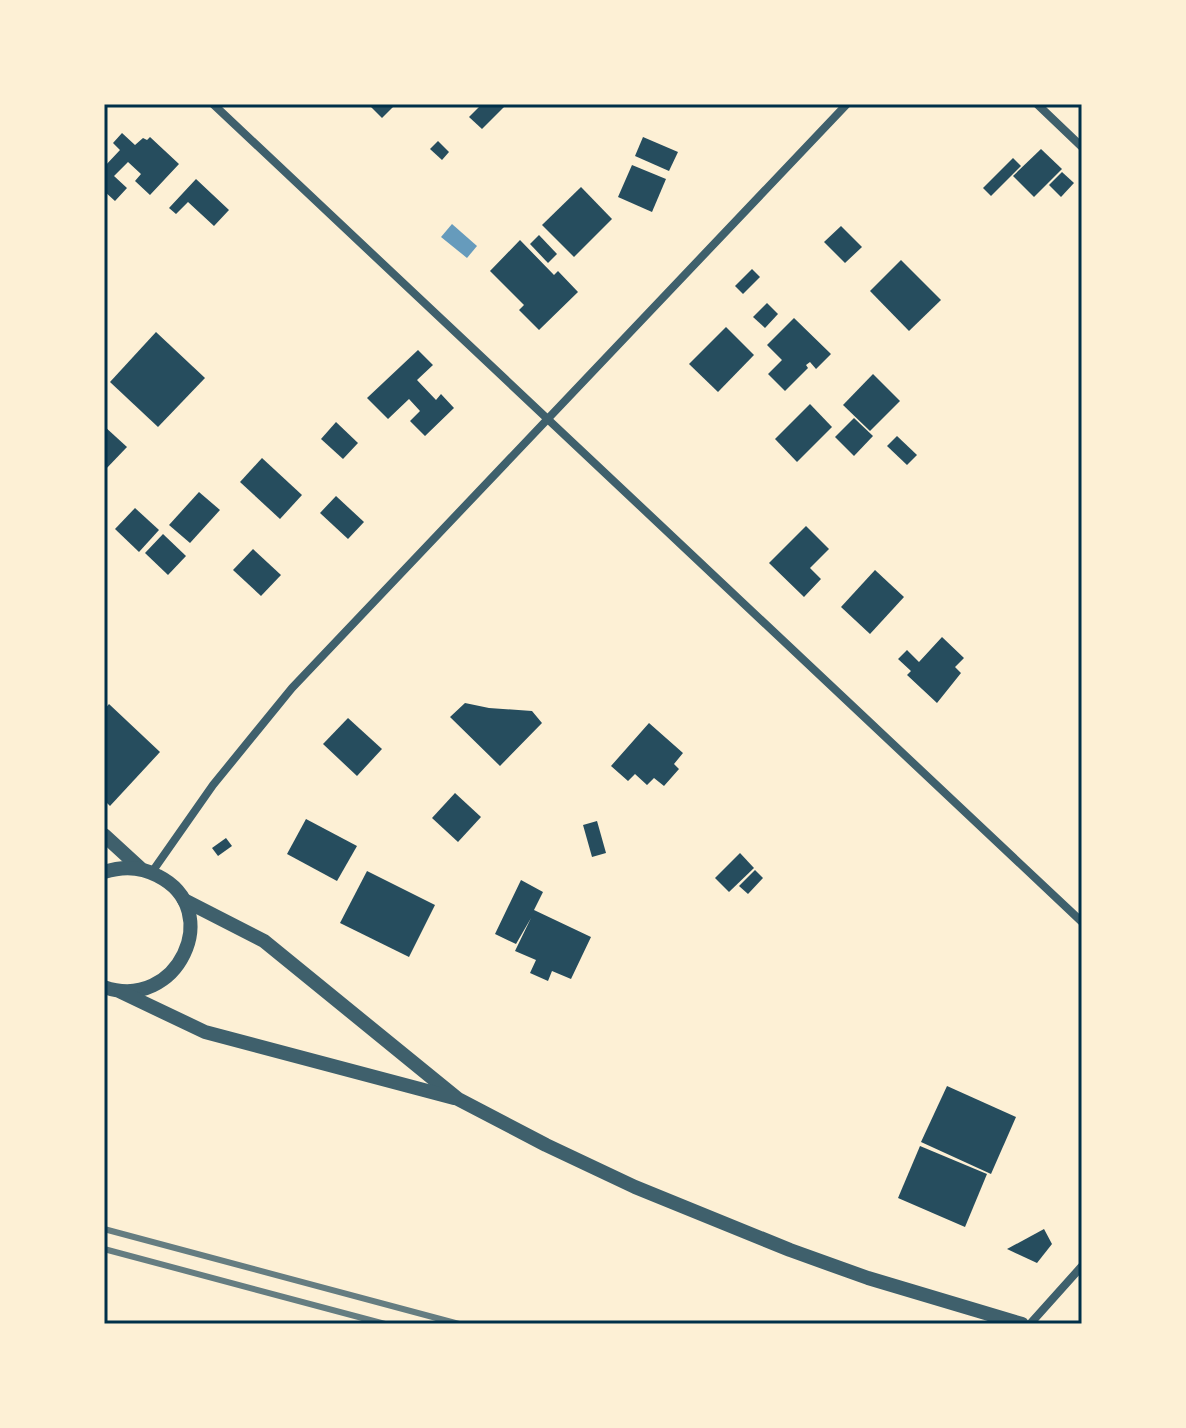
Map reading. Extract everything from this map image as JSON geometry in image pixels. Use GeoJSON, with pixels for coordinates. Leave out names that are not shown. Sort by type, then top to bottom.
{"type":"FeatureCollection","features":[{"type":"Feature","properties":{"kind":"street"},"geometry":{"type":"LineString","coordinates":[[213,104],[1082,922]]}},
{"type":"Feature","properties":{"kind":"street"},"geometry":{"type":"LineString","coordinates":[[146,870],[292,688],[847,104]]}},
{"type":"Feature","properties":{"kind":"street"},"geometry":{"type":"LineString","coordinates":[[1037,104],[1082,147]]}},
{"type":"Feature","properties":{"kind":"street"},"geometry":{"type":"LineString","coordinates":[[104,835],[146,870]]}},
{"type":"Feature","properties":{"kind":"street"},"geometry":{"type":"LineString","coordinates":[[104,872],[128,867],[146,870],[164,878],[184,900],[264,941],[458,1099]]}},
{"type":"Feature","properties":{"kind":"street"},"geometry":{"type":"LineString","coordinates":[[121,992],[149,988],[173,972],[182,960],[190,933],[184,900]]}},
{"type":"Feature","properties":{"kind":"street"},"geometry":{"type":"LineString","coordinates":[[105,988],[121,992],[205,1032],[458,1099],[635,1187],[725,1225],[868,1278],[1022,1324]]}},
{"type":"Feature","properties":{"kind":"street"},"geometry":{"type":"LineString","coordinates":[[1030,1324],[1082,1266]]}},
{"type":"Feature","properties":{"kind":"water"},"geometry":{"type":"Polygon","coordinates":[[[452,224],[477,246],[467,258],[441,237],[452,224]]]}},
{"type":"Feature","properties":{"kind":"building"},"geometry":{"type":"Polygon","coordinates":[[[368,104],[396,104],[382,118],[368,104]]]}},
{"type":"Feature","properties":{"kind":"building"},"geometry":{"type":"Polygon","coordinates":[[[482,104],[507,104],[482,129],[469,117],[482,104]]]}},
{"type":"Feature","properties":{"kind":"building"},"geometry":{"type":"Polygon","coordinates":[[[122,133],[135,145],[143,138],[147,140],[150,137],[179,164],[150,195],[135,181],[141,174],[128,162],[114,176],[127,188],[115,201],[104,191],[104,167],[120,150],[113,143],[122,133]]]}},
{"type":"Feature","properties":{"kind":"building"},"geometry":{"type":"Polygon","coordinates":[[[643,137],[678,152],[669,171],[635,156],[643,137]]]}},
{"type":"Feature","properties":{"kind":"building"},"geometry":{"type":"Polygon","coordinates":[[[438,141],[449,152],[442,160],[430,149],[438,141]]]}},
{"type":"Feature","properties":{"kind":"building"},"geometry":{"type":"Polygon","coordinates":[[[1041,149],[1062,169],[1034,197],[1013,176],[1041,149]]]}},
{"type":"Feature","properties":{"kind":"building"},"geometry":{"type":"Polygon","coordinates":[[[1013,158],[1021,166],[991,196],[983,188],[1013,158]]]}},
{"type":"Feature","properties":{"kind":"building"},"geometry":{"type":"Polygon","coordinates":[[[632,165],[666,179],[652,212],[618,197],[632,165]]]}},
{"type":"Feature","properties":{"kind":"building"},"geometry":{"type":"Polygon","coordinates":[[[1062,172],[1074,183],[1061,197],[1049,185],[1062,172]]]}},
{"type":"Feature","properties":{"kind":"building"},"geometry":{"type":"Polygon","coordinates":[[[196,179],[229,210],[214,226],[188,202],[176,214],[169,208],[196,179]]]}},
{"type":"Feature","properties":{"kind":"building"},"geometry":{"type":"Polygon","coordinates":[[[581,187],[612,219],[574,257],[542,225],[581,187]]]}},
{"type":"Feature","properties":{"kind":"building"},"geometry":{"type":"Polygon","coordinates":[[[841,226],[862,247],[845,263],[824,242],[841,226]]]}},
{"type":"Feature","properties":{"kind":"building"},"geometry":{"type":"Polygon","coordinates":[[[539,235],[557,254],[548,263],[530,244],[539,235]]]}},
{"type":"Feature","properties":{"kind":"building"},"geometry":{"type":"Polygon","coordinates":[[[520,240],[554,275],[558,271],[578,292],[539,330],[519,310],[524,305],[490,271],[520,240]]]}},
{"type":"Feature","properties":{"kind":"building"},"geometry":{"type":"Polygon","coordinates":[[[901,260],[941,300],[909,331],[870,291],[901,260]]]}},
{"type":"Feature","properties":{"kind":"building"},"geometry":{"type":"Polygon","coordinates":[[[752,269],[760,277],[743,294],[735,286],[752,269]]]}},
{"type":"Feature","properties":{"kind":"building"},"geometry":{"type":"Polygon","coordinates":[[[767,303],[778,314],[765,328],[753,317],[767,303]]]}},
{"type":"Feature","properties":{"kind":"building"},"geometry":{"type":"Polygon","coordinates":[[[794,318],[831,354],[816,369],[810,362],[806,365],[808,368],[785,391],[768,374],[782,360],[767,345],[794,318]]]}},
{"type":"Feature","properties":{"kind":"building"},"geometry":{"type":"Polygon","coordinates":[[[726,327],[754,355],[718,392],[689,364],[726,327]]]}},
{"type":"Feature","properties":{"kind":"building"},"geometry":{"type":"Polygon","coordinates":[[[156,332],[205,378],[158,427],[110,382],[156,332]]]}},
{"type":"Feature","properties":{"kind":"building"},"geometry":{"type":"Polygon","coordinates":[[[418,350],[433,365],[417,380],[436,400],[441,394],[454,408],[425,436],[410,421],[420,411],[409,399],[388,419],[367,398],[418,350]]]}},
{"type":"Feature","properties":{"kind":"building"},"geometry":{"type":"Polygon","coordinates":[[[873,374],[900,401],[870,431],[843,405],[873,374]]]}},
{"type":"Feature","properties":{"kind":"building"},"geometry":{"type":"Polygon","coordinates":[[[810,404],[832,427],[797,462],[775,439],[810,404]]]}},
{"type":"Feature","properties":{"kind":"building"},"geometry":{"type":"Polygon","coordinates":[[[854,418],[873,436],[854,456],[835,437],[854,418]]]}},
{"type":"Feature","properties":{"kind":"building"},"geometry":{"type":"Polygon","coordinates":[[[336,422],[358,443],[343,459],[321,439],[336,422]]]}},
{"type":"Feature","properties":{"kind":"building"},"geometry":{"type":"Polygon","coordinates":[[[104,426],[127,447],[104,471],[104,426]]]}},
{"type":"Feature","properties":{"kind":"building"},"geometry":{"type":"Polygon","coordinates":[[[897,436],[917,455],[907,465],[887,446],[897,436]]]}},
{"type":"Feature","properties":{"kind":"building"},"geometry":{"type":"Polygon","coordinates":[[[262,458],[302,495],[280,519],[240,482],[262,458]]]}},
{"type":"Feature","properties":{"kind":"building"},"geometry":{"type":"Polygon","coordinates":[[[199,492],[220,510],[190,543],[169,525],[199,492]]]}},
{"type":"Feature","properties":{"kind":"building"},"geometry":{"type":"Polygon","coordinates":[[[336,496],[364,522],[348,539],[320,513],[336,496]]]}},
{"type":"Feature","properties":{"kind":"building"},"geometry":{"type":"Polygon","coordinates":[[[135,508],[159,530],[139,552],[115,529],[135,508]]]}},
{"type":"Feature","properties":{"kind":"building"},"geometry":{"type":"Polygon","coordinates":[[[806,526],[829,549],[810,568],[821,579],[804,597],[769,563],[806,526]]]}},
{"type":"Feature","properties":{"kind":"building"},"geometry":{"type":"Polygon","coordinates":[[[163,534],[186,556],[168,575],[145,553],[163,534]]]}},
{"type":"Feature","properties":{"kind":"building"},"geometry":{"type":"Polygon","coordinates":[[[253,549],[281,575],[261,596],[233,570],[253,549]]]}},
{"type":"Feature","properties":{"kind":"building"},"geometry":{"type":"Polygon","coordinates":[[[875,570],[904,597],[870,634],[841,607],[875,570]]]}},
{"type":"Feature","properties":{"kind":"building"},"geometry":{"type":"Polygon","coordinates":[[[942,637],[964,658],[955,667],[961,673],[937,703],[907,675],[911,671],[898,659],[907,650],[919,662],[942,637]]]}},
{"type":"Feature","properties":{"kind":"building"},"geometry":{"type":"Polygon","coordinates":[[[465,703],[532,711],[542,723],[500,766],[450,717],[465,703]]]}},
{"type":"Feature","properties":{"kind":"building"},"geometry":{"type":"Polygon","coordinates":[[[109,704],[160,752],[110,806],[104,800],[104,710],[109,704]]]}},
{"type":"Feature","properties":{"kind":"building"},"geometry":{"type":"Polygon","coordinates":[[[348,718],[382,749],[357,776],[323,744],[348,718]]]}},
{"type":"Feature","properties":{"kind":"building"},"geometry":{"type":"Polygon","coordinates":[[[649,723],[683,753],[674,764],[679,769],[664,786],[654,778],[647,785],[635,774],[628,781],[611,766],[649,723]]]}},
{"type":"Feature","properties":{"kind":"building"},"geometry":{"type":"Polygon","coordinates":[[[455,793],[481,817],[458,842],[432,818],[455,793]]]}},
{"type":"Feature","properties":{"kind":"building"},"geometry":{"type":"Polygon","coordinates":[[[306,819],[357,846],[337,881],[287,854],[306,819]]]}},
{"type":"Feature","properties":{"kind":"building"},"geometry":{"type":"Polygon","coordinates":[[[597,821],[606,853],[592,857],[583,825],[597,821]]]}},
{"type":"Feature","properties":{"kind":"building"},"geometry":{"type":"Polygon","coordinates":[[[226,838],[232,846],[218,856],[212,848],[226,838]]]}},
{"type":"Feature","properties":{"kind":"building"},"geometry":{"type":"Polygon","coordinates":[[[740,853],[754,868],[729,892],[715,878],[740,853]]]}},
{"type":"Feature","properties":{"kind":"building"},"geometry":{"type":"Polygon","coordinates":[[[755,870],[763,878],[748,894],[739,886],[755,870]]]}},
{"type":"Feature","properties":{"kind":"building"},"geometry":{"type":"Polygon","coordinates":[[[367,871],[435,905],[409,957],[340,923],[367,871]]]}},
{"type":"Feature","properties":{"kind":"building"},"geometry":{"type":"Polygon","coordinates":[[[521,880],[543,892],[534,910],[591,937],[571,979],[552,971],[548,981],[530,973],[536,960],[515,951],[531,918],[516,944],[495,934],[521,880]]]}},
{"type":"Feature","properties":{"kind":"building"},"geometry":{"type":"Polygon","coordinates":[[[947,1086],[1016,1117],[991,1174],[921,1142],[947,1086]]]}},
{"type":"Feature","properties":{"kind":"building"},"geometry":{"type":"Polygon","coordinates":[[[920,1146],[987,1174],[965,1227],[898,1198],[920,1146]]]}},
{"type":"Feature","properties":{"kind":"building"},"geometry":{"type":"Polygon","coordinates":[[[1044,1229],[1052,1244],[1037,1263],[1007,1249],[1044,1229]]]}},
{"type":"Feature","properties":{"kind":"railway"},"geometry":{"type":"LineString","coordinates":[[104,1229],[459,1324]]}},
{"type":"Feature","properties":{"kind":"railway"},"geometry":{"type":"LineString","coordinates":[[104,1249],[385,1324]]}}]}
